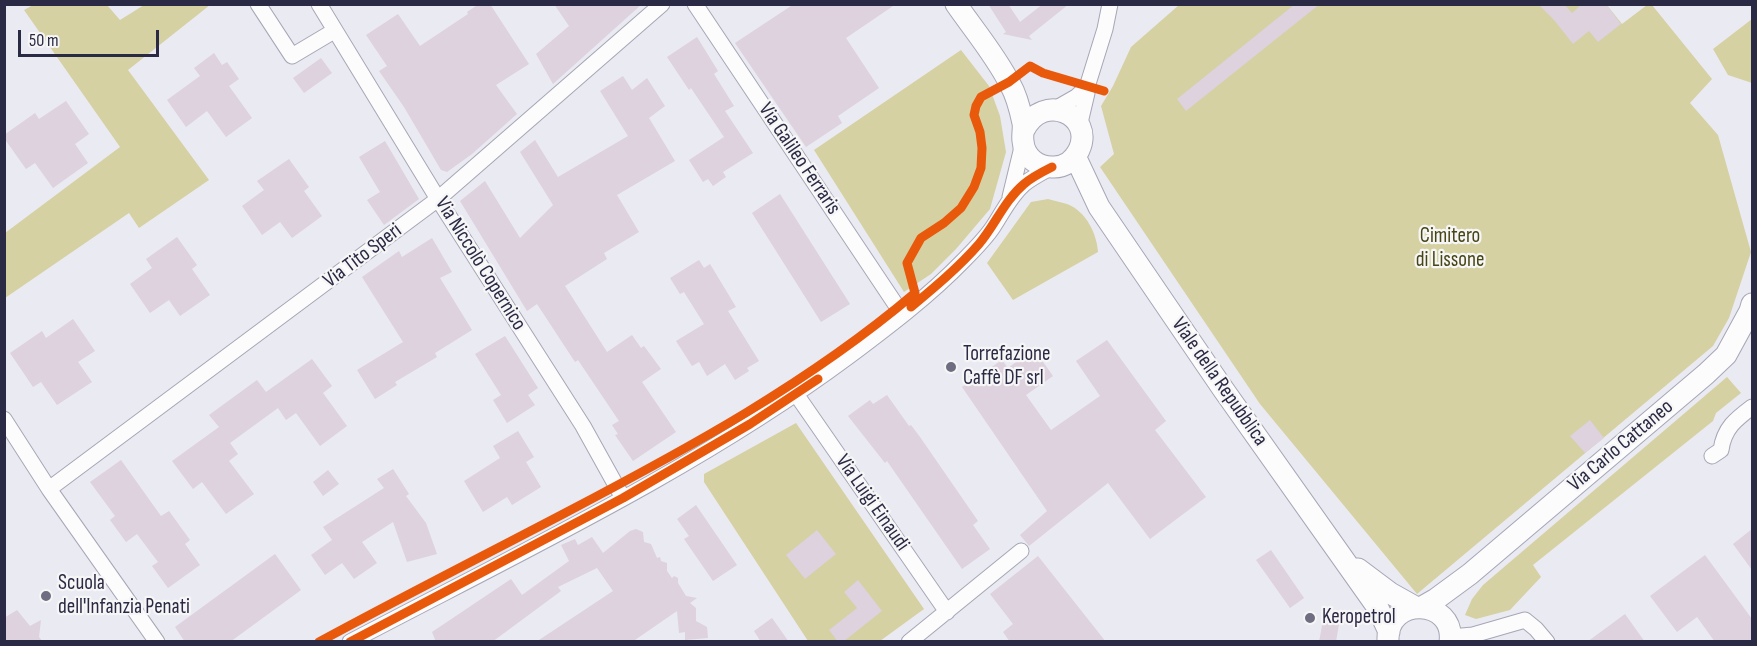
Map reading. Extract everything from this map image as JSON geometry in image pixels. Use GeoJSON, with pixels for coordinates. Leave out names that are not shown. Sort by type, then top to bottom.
{"type":"FeatureCollection","features":[{"type":"Feature","properties":{"kind":"street"},"geometry":{"type":"LineString","coordinates":[[258,4],[292,56],[334,31]]}},
{"type":"Feature","properties":{"kind":"street","name":"Via Niccolò Copernico"},"geometry":{"type":"LineString","coordinates":[[319,4],[438,199],[582,426],[623,498]]}},
{"type":"Feature","properties":{"kind":"street","name":"Via Tito Speri"},"geometry":{"type":"LineString","coordinates":[[49,489],[438,199],[662,4]]}},
{"type":"Feature","properties":{"kind":"street","name":"Via Galileo Ferraris"},"geometry":{"type":"LineString","coordinates":[[695,4],[902,314]]}},
{"type":"Feature","properties":{"kind":"street","name":"Viale della Repubblica"},"geometry":{"type":"LineString","coordinates":[[956,4],[1010,82],[1017,96],[1026,152],[1035,162],[1052,168],[1099,207]]}},
{"type":"Feature","properties":{"kind":"street"},"geometry":{"type":"LineString","coordinates":[[350,642],[623,498],[750,424],[849,356],[902,314],[963,262],[993,228],[1009,200],[1024,184],[1052,168],[1065,165],[1076,156],[1082,137],[1079,127],[1087,87],[1110,4]]}},
{"type":"Feature","properties":{"kind":"street","name":"Viale della Repubblica"},"geometry":{"type":"LineString","coordinates":[[1010,82],[1054,109],[1065,112],[1079,127]]}},
{"type":"Feature","properties":{"kind":"street"},"geometry":{"type":"LineString","coordinates":[[1009,200],[1028,121],[1036,114],[1054,109],[1076,97],[1087,87]]}},
{"type":"Feature","properties":{"kind":"street","name":"Viale della Repubblica"},"geometry":{"type":"LineString","coordinates":[[1076,156],[1099,207],[1223,389],[1378,608],[1387,638]]}},
{"type":"Feature","properties":{"kind":"street","name":"Via Carlo Cattaneo"},"geometry":{"type":"LineString","coordinates":[[1419,607],[1436,599],[1470,574],[1706,374],[1726,355],[1752,309]]}},
{"type":"Feature","properties":{"kind":"street","name":"Via Luigi Einaudi"},"geometry":{"type":"LineString","coordinates":[[796,394],[947,612]]}},
{"type":"Feature","properties":{"kind":"street"},"geometry":{"type":"LineString","coordinates":[[1712,456],[1721,450],[1722,437],[1731,423],[1752,407]]}},
{"type":"Feature","properties":{"kind":"street"},"geometry":{"type":"LineString","coordinates":[[4,419],[49,489],[157,642]]}},
{"type":"Feature","properties":{"kind":"street"},"geometry":{"type":"LineString","coordinates":[[909,642],[1020,551]]}},
{"type":"Feature","properties":{"kind":"street","name":"Viale della Repubblica"},"geometry":{"type":"LineString","coordinates":[[1341,556],[1381,587],[1419,607],[1439,613],[1449,634]]}},
{"type":"Feature","properties":{"kind":"street","name":"Via Carlo Cattaneo"},"geometry":{"type":"LineString","coordinates":[[1449,634],[1450,610],[1470,574]]}},
{"type":"Feature","properties":{"kind":"street","name":"Viale della Repubblica"},"geometry":{"type":"LineString","coordinates":[[1387,638],[1393,621],[1401,613],[1419,607]]}},
{"type":"Feature","properties":{"kind":"street"},"geometry":{"type":"LineString","coordinates":[[1449,634],[1473,635],[1525,620],[1546,640]]}},
{"type":"Feature","properties":{"kind":"green space","name":"Cimitero di Lissone"},"geometry":{"type":"Polygon","coordinates":[[[1606,4],[1622,24],[1647,5],[1652,5],[1712,79],[1690,103],[1718,135],[1751,252],[1729,318],[1713,346],[1417,594],[1260,404],[1100,167],[1114,154],[1101,106],[1131,47],[1179,5],[1606,4]]]}},
{"type":"Feature","properties":{"kind":"green space"},"geometry":{"type":"Polygon","coordinates":[[[33,5],[107,5],[120,20],[144,5],[210,5],[128,70],[209,180],[139,228],[129,213],[5,298],[5,233],[120,147],[24,10],[33,5]]]}},
{"type":"Feature","properties":{"kind":"green space"},"geometry":{"type":"Polygon","coordinates":[[[1752,19],[1752,83],[1728,75],[1713,49],[1752,19]]]}},
{"type":"Feature","properties":{"kind":"green space"},"geometry":{"type":"Polygon","coordinates":[[[961,50],[989,86],[1000,116],[1006,152],[990,209],[931,274],[904,292],[814,150],[961,50]]]}},
{"type":"Feature","properties":{"kind":"green space"},"geometry":{"type":"Polygon","coordinates":[[[1048,199],[1067,204],[1080,212],[1093,231],[1098,252],[1013,300],[987,263],[1031,202],[1048,199]]]}},
{"type":"Feature","properties":{"kind":"green space"},"geometry":{"type":"Polygon","coordinates":[[[1727,377],[1741,393],[1716,413],[1713,421],[1533,565],[1541,577],[1510,610],[1476,619],[1465,615],[1472,599],[1483,585],[1727,377]]]}},
{"type":"Feature","properties":{"kind":"green space"},"geometry":{"type":"Polygon","coordinates":[[[796,423],[924,609],[880,641],[808,641],[704,482],[704,474],[796,423]]]}},
{"type":"Feature","properties":{"kind":"building"},"geometry":{"type":"Polygon","coordinates":[[[479,4],[490,4],[529,64],[496,85],[517,114],[472,154],[447,172],[441,170],[404,107],[379,71],[387,66],[366,35],[398,14],[420,46],[479,4]]]}},
{"type":"Feature","properties":{"kind":"building"},"geometry":{"type":"Polygon","coordinates":[[[554,4],[642,4],[553,84],[536,54],[569,26],[554,4]]]}},
{"type":"Feature","properties":{"kind":"building"},"geometry":{"type":"Polygon","coordinates":[[[794,4],[896,4],[846,38],[879,88],[838,116],[842,123],[806,147],[735,43],[794,4]]]}},
{"type":"Feature","properties":{"kind":"building"},"geometry":{"type":"Polygon","coordinates":[[[988,4],[1008,4],[1020,22],[1043,4],[1069,4],[1029,36],[1032,40],[1003,34],[1006,32],[988,4]]]}},
{"type":"Feature","properties":{"kind":"building"},"geometry":{"type":"Polygon","coordinates":[[[1295,4],[1320,4],[1186,111],[1177,99],[1295,4]]]}},
{"type":"Feature","properties":{"kind":"building"},"geometry":{"type":"Polygon","coordinates":[[[1538,4],[1564,4],[1572,13],[1582,4],[1606,4],[1621,24],[1598,42],[1589,31],[1573,44],[1538,4]]]}},
{"type":"Feature","properties":{"kind":"building"},"geometry":{"type":"Polygon","coordinates":[[[697,37],[718,71],[714,74],[734,106],[725,111],[753,153],[723,172],[726,177],[713,186],[708,179],[703,182],[689,160],[724,137],[667,57],[697,37]]]}},
{"type":"Feature","properties":{"kind":"building"},"geometry":{"type":"Polygon","coordinates":[[[214,53],[222,65],[227,62],[239,79],[229,86],[252,118],[226,137],[207,111],[186,127],[167,100],[200,76],[194,68],[214,53]]]}},
{"type":"Feature","properties":{"kind":"building"},"geometry":{"type":"Polygon","coordinates":[[[321,58],[332,73],[304,93],[293,78],[321,58]]]}},
{"type":"Feature","properties":{"kind":"building"},"geometry":{"type":"Polygon","coordinates":[[[623,76],[632,90],[647,78],[665,106],[649,118],[675,161],[617,195],[639,232],[604,253],[607,259],[565,286],[607,352],[632,335],[641,348],[644,346],[661,369],[642,382],[676,432],[633,461],[615,435],[618,434],[612,425],[619,421],[578,360],[575,362],[537,304],[527,311],[460,201],[485,181],[520,238],[553,205],[520,152],[535,140],[558,177],[628,136],[600,91],[623,76]]]}},
{"type":"Feature","properties":{"kind":"building"},"geometry":{"type":"Polygon","coordinates":[[[66,101],[89,134],[75,144],[88,163],[53,188],[35,163],[26,169],[4,135],[35,113],[39,119],[66,101]]]}},
{"type":"Feature","properties":{"kind":"building"},"geometry":{"type":"Polygon","coordinates":[[[385,141],[419,199],[384,225],[367,200],[380,192],[359,157],[385,141]]]}},
{"type":"Feature","properties":{"kind":"building"},"geometry":{"type":"Polygon","coordinates":[[[289,159],[309,187],[304,191],[322,216],[292,238],[280,222],[262,235],[242,206],[264,190],[257,181],[289,159]]]}},
{"type":"Feature","properties":{"kind":"building"},"geometry":{"type":"Polygon","coordinates":[[[780,194],[850,304],[821,322],[752,213],[780,194]]]}},
{"type":"Feature","properties":{"kind":"building"},"geometry":{"type":"Polygon","coordinates":[[[177,237],[197,265],[192,269],[210,295],[180,316],[169,300],[150,313],[130,284],[152,268],[146,259],[177,237]]]}},
{"type":"Feature","properties":{"kind":"building"},"geometry":{"type":"Polygon","coordinates":[[[432,238],[452,272],[440,278],[472,330],[435,353],[437,357],[395,382],[397,385],[375,399],[357,370],[403,342],[362,277],[399,251],[402,257],[432,238]]]}},
{"type":"Feature","properties":{"kind":"building"},"geometry":{"type":"Polygon","coordinates":[[[699,260],[704,268],[710,264],[736,307],[728,311],[759,361],[747,368],[749,371],[735,380],[725,364],[707,376],[699,362],[692,366],[676,341],[704,324],[684,292],[680,294],[670,278],[699,260]]]}},
{"type":"Feature","properties":{"kind":"building"},"geometry":{"type":"Polygon","coordinates":[[[73,319],[95,351],[78,362],[92,382],[57,405],[41,382],[33,387],[10,353],[42,331],[46,338],[73,319]]]}},
{"type":"Feature","properties":{"kind":"building"},"geometry":{"type":"Polygon","coordinates":[[[505,336],[538,388],[528,395],[535,405],[507,423],[493,400],[501,395],[475,354],[505,336]]]}},
{"type":"Feature","properties":{"kind":"building"},"geometry":{"type":"Polygon","coordinates":[[[1107,340],[1166,421],[1155,430],[1206,497],[1150,539],[1108,483],[1029,546],[1020,535],[1047,511],[962,387],[1002,360],[1008,368],[1034,349],[1053,376],[1026,395],[1051,430],[1100,396],[1076,361],[1107,340]]]}},
{"type":"Feature","properties":{"kind":"building"},"geometry":{"type":"Polygon","coordinates":[[[312,359],[332,386],[323,393],[347,426],[320,446],[296,413],[286,420],[278,408],[230,443],[238,454],[229,461],[254,494],[226,514],[202,482],[193,489],[172,461],[219,427],[209,415],[257,380],[266,392],[312,359]]]}},
{"type":"Feature","properties":{"kind":"building"},"geometry":{"type":"Polygon","coordinates":[[[887,395],[909,426],[911,425],[920,437],[978,521],[973,525],[990,549],[962,569],[887,461],[885,463],[848,416],[870,400],[873,404],[887,395]]]}},
{"type":"Feature","properties":{"kind":"building"},"geometry":{"type":"Polygon","coordinates":[[[1590,420],[1604,438],[1585,453],[1570,436],[1590,420]]]}},
{"type":"Feature","properties":{"kind":"building"},"geometry":{"type":"Polygon","coordinates":[[[518,431],[534,457],[526,462],[541,487],[512,505],[507,497],[483,512],[464,481],[500,458],[493,446],[518,431]]]}},
{"type":"Feature","properties":{"kind":"building"},"geometry":{"type":"Polygon","coordinates":[[[121,460],[161,516],[169,511],[190,540],[185,544],[200,565],[168,588],[152,566],[158,562],[137,534],[126,542],[110,520],[115,516],[90,482],[121,460]]]}},
{"type":"Feature","properties":{"kind":"building"},"geometry":{"type":"Polygon","coordinates":[[[393,469],[409,494],[406,496],[426,523],[437,554],[407,562],[393,522],[362,542],[377,563],[354,579],[342,563],[325,575],[311,555],[332,540],[323,527],[384,488],[377,479],[393,469]]]}},
{"type":"Feature","properties":{"kind":"building"},"geometry":{"type":"Polygon","coordinates":[[[328,470],[339,484],[323,496],[313,482],[328,470]]]}},
{"type":"Feature","properties":{"kind":"building"},"geometry":{"type":"Polygon","coordinates":[[[696,505],[737,565],[713,581],[684,539],[689,536],[677,519],[696,505]]]}},
{"type":"Feature","properties":{"kind":"building"},"geometry":{"type":"Polygon","coordinates":[[[636,529],[643,532],[644,542],[651,544],[657,558],[660,557],[661,561],[667,563],[667,571],[672,578],[674,576],[678,578],[678,583],[686,596],[697,598],[690,603],[696,608],[696,621],[707,627],[708,638],[685,640],[685,632],[679,633],[677,611],[632,642],[536,642],[613,591],[597,568],[558,587],[561,591],[492,642],[436,642],[432,632],[511,579],[522,595],[569,561],[561,545],[575,539],[578,545],[592,537],[603,553],[630,531],[636,529]]]}},
{"type":"Feature","properties":{"kind":"building"},"geometry":{"type":"Polygon","coordinates":[[[1752,529],[1752,570],[1733,544],[1752,529]]]}},
{"type":"Feature","properties":{"kind":"building"},"geometry":{"type":"Polygon","coordinates":[[[817,530],[836,554],[805,579],[786,555],[817,530]]]}},
{"type":"Feature","properties":{"kind":"building"},"geometry":{"type":"Polygon","coordinates":[[[1271,550],[1304,598],[1290,608],[1256,560],[1271,550]]]}},
{"type":"Feature","properties":{"kind":"building"},"geometry":{"type":"Polygon","coordinates":[[[275,554],[301,590],[230,642],[185,642],[175,627],[275,554]]]}},
{"type":"Feature","properties":{"kind":"building"},"geometry":{"type":"Polygon","coordinates":[[[1705,555],[1752,619],[1752,642],[1715,642],[1697,617],[1677,632],[1650,596],[1705,555]]]}},
{"type":"Feature","properties":{"kind":"building"},"geometry":{"type":"Polygon","coordinates":[[[1038,556],[1106,642],[1010,642],[1003,632],[1013,624],[990,594],[1038,556]]]}},
{"type":"Feature","properties":{"kind":"building"},"geometry":{"type":"Polygon","coordinates":[[[858,580],[882,611],[843,642],[838,642],[829,630],[857,608],[844,592],[858,580]]]}},
{"type":"Feature","properties":{"kind":"building"},"geometry":{"type":"Polygon","coordinates":[[[17,610],[30,626],[41,620],[39,637],[43,642],[4,642],[4,618],[17,610]]]}},
{"type":"Feature","properties":{"kind":"building"},"geometry":{"type":"Polygon","coordinates":[[[1625,614],[1645,642],[1587,642],[1625,614]]]}},
{"type":"Feature","properties":{"kind":"building"},"geometry":{"type":"Polygon","coordinates":[[[1324,615],[1340,618],[1336,642],[1319,642],[1324,615]]]}},
{"type":"Feature","properties":{"kind":"building"},"geometry":{"type":"Polygon","coordinates":[[[772,618],[789,642],[761,642],[754,631],[772,618]]]}},
{"type":"Feature","properties":{"kind":"cycle path"},"geometry":{"type":"LineString","coordinates":[[319,642],[611,489],[701,439],[790,385],[875,326],[915,293],[907,263],[921,238],[961,208],[974,187],[981,168],[982,148],[980,132],[974,115],[981,97],[1009,82],[1030,66],[1043,73],[1104,91]]}},
{"type":"Feature","properties":{"kind":"cycle path"},"geometry":{"type":"LineString","coordinates":[[911,307],[947,277],[985,237],[1017,190],[1030,179],[1052,167]]}},
{"type":"Feature","properties":{"kind":"cycle path"},"geometry":{"type":"LineString","coordinates":[[350,642],[623,498],[750,424],[818,379]]}},
{"type":"Feature","properties":{"kind":"place","name":"Torrefazione Caffè DF srl"},"geometry":{"type":"Point","coordinates":[951,367]}},
{"type":"Feature","properties":{"kind":"place","name":"Scuola dell'Infanzia Penati"},"geometry":{"type":"Point","coordinates":[46,596]}},
{"type":"Feature","properties":{"kind":"place","name":"Keropetrol"},"geometry":{"type":"Point","coordinates":[1310,618]}}]}
